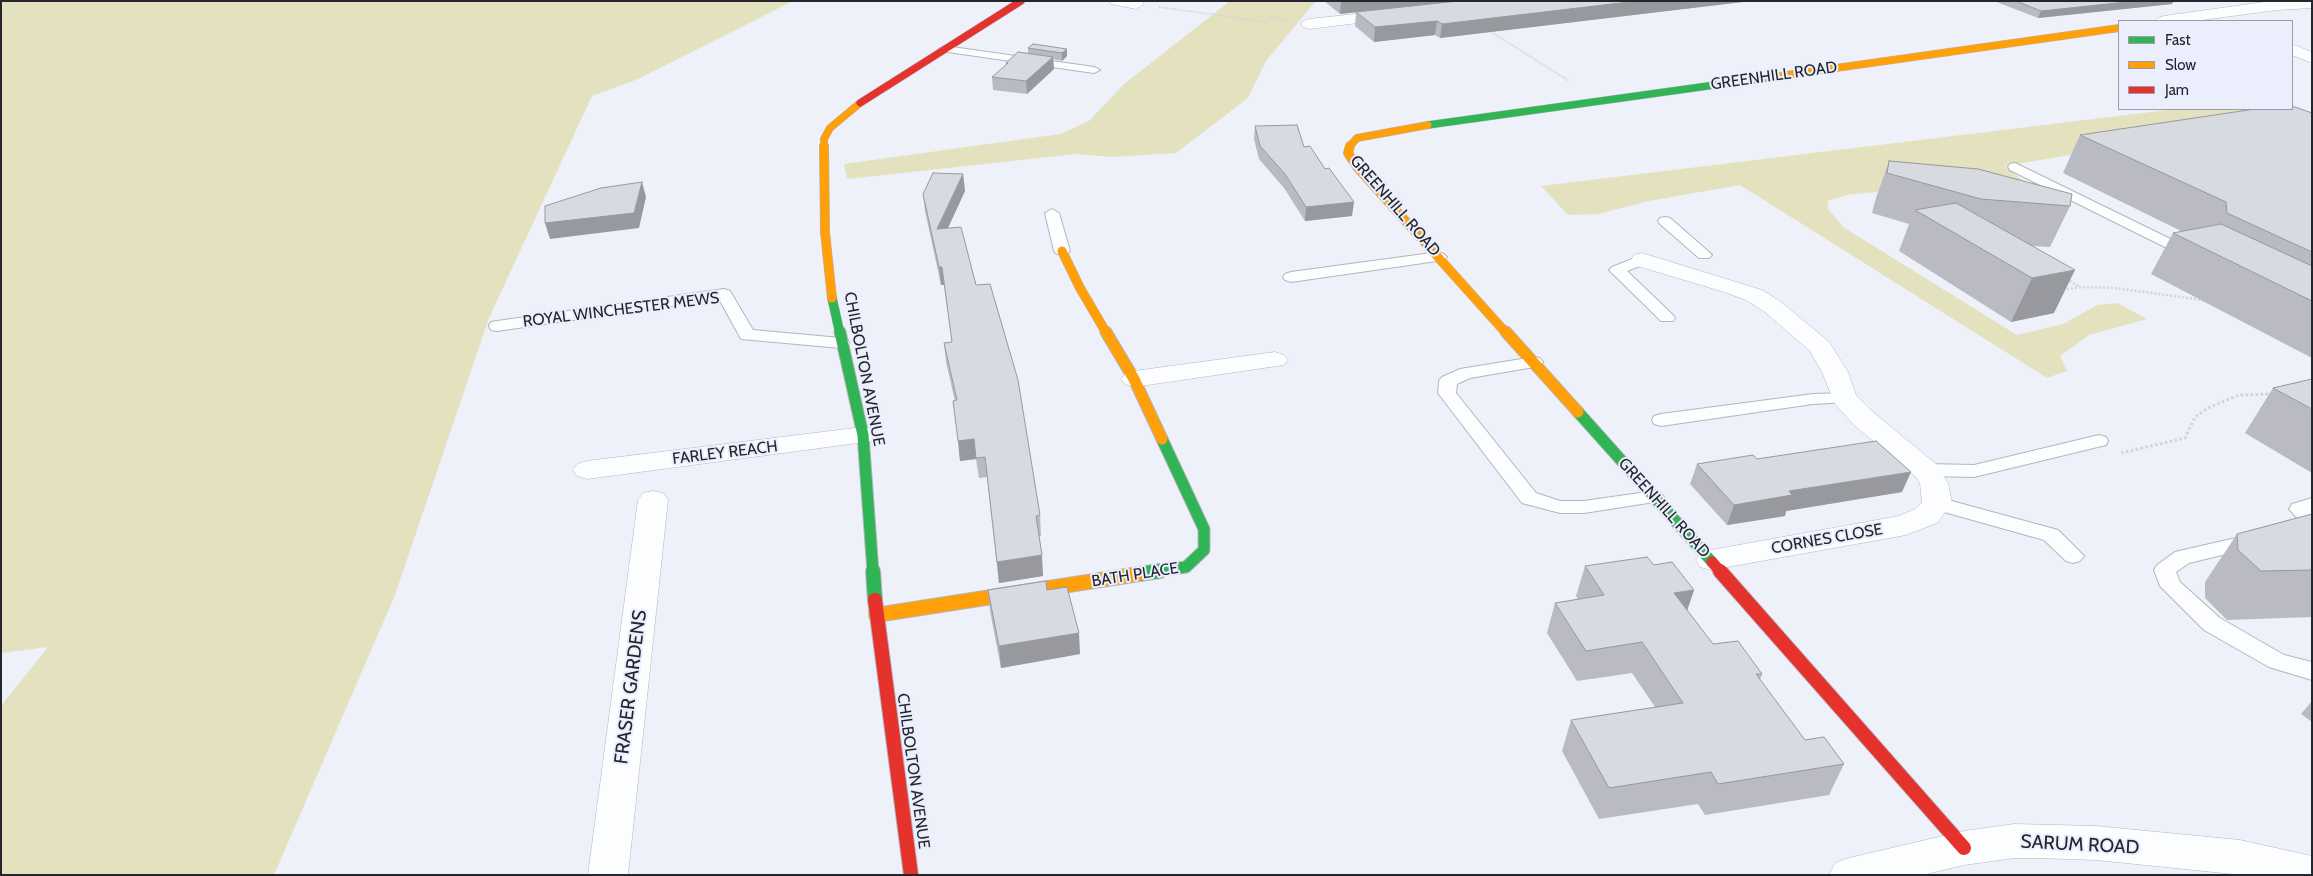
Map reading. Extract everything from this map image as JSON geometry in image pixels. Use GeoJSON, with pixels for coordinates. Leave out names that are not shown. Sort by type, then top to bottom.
{"type":"FeatureCollection","features":[{"type":"Feature","properties":{"kind":"street","name":"CHILBOLTON AVENUE"},"geometry":{"type":"LineString","coordinates":[[910,875],[876,615],[863,435],[841,344],[832,297],[826,232],[824,139],[830,128],[850,110],[1021,1]]}},
{"type":"Feature","properties":{"kind":"street"},"geometry":{"type":"LineString","coordinates":[[1116,1],[1136,4]]}},
{"type":"Feature","properties":{"kind":"street"},"geometry":{"type":"LineString","coordinates":[[2186,20],[2208,19],[2271,3],[2312,3]]}},
{"type":"Feature","properties":{"kind":"street"},"geometry":{"type":"LineString","coordinates":[[1309,24],[1327,17],[1407,13]]}},
{"type":"Feature","properties":{"kind":"street","name":"GREENHILL ROAD"},"geometry":{"type":"LineString","coordinates":[[1964,848],[1711,560],[1352,159],[1348,153],[1349,147],[1357,138],[1388,131],[2118,28]]}},
{"type":"Feature","properties":{"kind":"street"},"geometry":{"type":"LineString","coordinates":[[2293,49],[2312,58]]}},
{"type":"Feature","properties":{"kind":"street","name":"BATH PLACE"},"geometry":{"type":"LineString","coordinates":[[876,615],[1186,567],[1204,550],[1204,529],[1134,379],[1080,288],[1062,251]]}},
{"type":"Feature","properties":{"kind":"street"},"geometry":{"type":"LineString","coordinates":[[1642,260],[1696,265],[1773,307],[1820,348],[1835,372],[1844,398],[1864,419],[1926,470],[1934,483],[1937,503]]}},
{"type":"Feature","properties":{"kind":"street"},"geometry":{"type":"LineString","coordinates":[[1134,379],[1275,360]]}},
{"type":"Feature","properties":{"kind":"street","name":"FARLEY REACH"},"geometry":{"type":"LineString","coordinates":[[587,470],[863,435]]}},
{"type":"Feature","properties":{"kind":"street","name":"FRASER GARDENS"},"geometry":{"type":"LineString","coordinates":[[608,875],[653,500]]}},
{"type":"Feature","properties":{"kind":"street","name":"CORNES CLOSE"},"geometry":{"type":"LineString","coordinates":[[1711,560],[1906,524],[1926,516],[1937,503]]}},
{"type":"Feature","properties":{"kind":"street","name":"SARUM ROAD"},"geometry":{"type":"LineString","coordinates":[[1849,875],[1964,848],[2014,841],[2096,843],[2240,857],[2312,873]]}},
{"type":"Feature","properties":{"kind":"lane"},"geometry":{"type":"LineString","coordinates":[[945,49],[1094,70]]}},
{"type":"Feature","properties":{"kind":"lane"},"geometry":{"type":"LineString","coordinates":[[2015,167],[2207,262]]}},
{"type":"Feature","properties":{"kind":"lane"},"geometry":{"type":"LineString","coordinates":[[1052,214],[1062,251]]}},
{"type":"Feature","properties":{"kind":"lane"},"geometry":{"type":"LineString","coordinates":[[1665,221],[1696,265]]}},
{"type":"Feature","properties":{"kind":"lane"},"geometry":{"type":"LineString","coordinates":[[1291,276],[1440,257]]}},
{"type":"Feature","properties":{"kind":"lane"},"geometry":{"type":"LineString","coordinates":[[1642,260],[1617,270],[1667,318]]}},
{"type":"Feature","properties":{"kind":"lane","name":"ROYAL WINCHESTER MEWS"},"geometry":{"type":"LineString","coordinates":[[497,326],[724,294],[747,335],[841,344]]}},
{"type":"Feature","properties":{"kind":"lane"},"geometry":{"type":"LineString","coordinates":[[1534,362],[1466,373],[1448,381],[1447,393],[1529,498],[1560,506],[1584,507],[1654,497]]}},
{"type":"Feature","properties":{"kind":"lane"},"geometry":{"type":"LineString","coordinates":[[1661,420],[1813,399],[1844,398]]}},
{"type":"Feature","properties":{"kind":"lane"},"geometry":{"type":"LineString","coordinates":[[1926,470],[1974,471],[2099,441]]}},
{"type":"Feature","properties":{"kind":"lane"},"geometry":{"type":"LineString","coordinates":[[1937,503],[2051,535],[2073,556]]}},
{"type":"Feature","properties":{"kind":"lane"},"geometry":{"type":"LineString","coordinates":[[2312,504],[2299,509],[2298,529],[2182,557],[2165,570],[2170,586],[2212,624],[2277,661],[2312,671]]}},
{"type":"Feature","properties":{"kind":"path"},"geometry":{"type":"LineString","coordinates":[[1136,4],[1266,22],[1271,17],[1309,24]]}},
{"type":"Feature","properties":{"kind":"path"},"geometry":{"type":"LineString","coordinates":[[1483,27],[1601,102]]}},
{"type":"Feature","properties":{"kind":"path"},"geometry":{"type":"LineString","coordinates":[[2063,278],[2080,287]]}},
{"type":"Feature","properties":{"kind":"path"},"geometry":{"type":"LineString","coordinates":[[2058,292],[2080,287],[2115,288],[2202,300],[2212,298]]}},
{"type":"Feature","properties":{"kind":"path"},"geometry":{"type":"LineString","coordinates":[[2117,454],[2185,438],[2195,417],[2208,408],[2239,396],[2278,394]]}},
{"type":"Feature","properties":{"kind":"shaded area"},"geometry":{"type":"Polygon","coordinates":[[[1,1],[793,1],[638,79],[592,96],[489,318],[395,595],[274,875],[1,875],[1,706],[48,647],[1,653],[1,1]]]}},
{"type":"Feature","properties":{"kind":"shaded area"},"geometry":{"type":"Polygon","coordinates":[[[1230,1],[1316,1],[1266,61],[1248,98],[1176,153],[1112,157],[1076,154],[847,179],[844,164],[1060,134],[1089,121],[1124,84],[1230,1]]]}},
{"type":"Feature","properties":{"kind":"shaded area"},"geometry":{"type":"Polygon","coordinates":[[[2168,110],[2255,110],[2312,133],[2076,154],[2005,166],[2026,183],[1912,197],[1875,192],[1846,195],[1828,201],[1828,209],[1843,227],[2017,335],[2063,324],[2097,305],[2117,303],[2147,319],[2089,335],[2060,356],[2067,371],[2047,378],[1740,185],[1649,201],[1598,214],[1568,215],[1541,186],[2168,110]]]}},
{"type":"Feature","properties":{"kind":"building"},"geometry":{"type":"Polygon","coordinates":[[[1458,1],[1637,1],[1442,24],[1437,21],[1375,27],[1356,12],[1458,1]]]}},
{"type":"Feature","properties":{"kind":"building"},"geometry":{"type":"Polygon","coordinates":[[[2016,1],[2135,1],[2041,11],[2016,1]]]}},
{"type":"Feature","properties":{"kind":"building"},"geometry":{"type":"Polygon","coordinates":[[[1033,44],[1067,49],[1062,53],[1028,48],[1033,44]]]}},
{"type":"Feature","properties":{"kind":"building"},"geometry":{"type":"Polygon","coordinates":[[[1018,52],[1053,57],[1026,81],[992,77],[1008,63],[1006,63],[1018,52]]]}},
{"type":"Feature","properties":{"kind":"building"},"geometry":{"type":"Polygon","coordinates":[[[2293,106],[2312,113],[2312,252],[2227,213],[2226,202],[2080,135],[2248,110],[2293,110],[2293,106]]]}},
{"type":"Feature","properties":{"kind":"building"},"geometry":{"type":"Polygon","coordinates":[[[1297,125],[1304,147],[1310,146],[1325,169],[1329,168],[1354,202],[1306,207],[1285,174],[1260,146],[1255,126],[1297,125]]]}},
{"type":"Feature","properties":{"kind":"building"},"geometry":{"type":"Polygon","coordinates":[[[1889,161],[1978,169],[2072,194],[2070,206],[1981,199],[1887,173],[1889,161]]]}},
{"type":"Feature","properties":{"kind":"building"},"geometry":{"type":"Polygon","coordinates":[[[933,173],[963,174],[937,229],[961,227],[976,285],[990,284],[1018,380],[1040,515],[1036,516],[1042,555],[997,562],[985,457],[976,458],[974,439],[958,441],[953,401],[957,400],[944,343],[952,342],[942,267],[939,267],[923,194],[933,173]]]}},
{"type":"Feature","properties":{"kind":"building"},"geometry":{"type":"Polygon","coordinates":[[[642,182],[634,213],[545,223],[545,206],[601,188],[642,182]]]}},
{"type":"Feature","properties":{"kind":"building"},"geometry":{"type":"Polygon","coordinates":[[[1956,203],[2075,270],[2032,278],[1915,210],[1956,203]]]}},
{"type":"Feature","properties":{"kind":"building"},"geometry":{"type":"Polygon","coordinates":[[[2221,224],[2312,266],[2312,301],[2173,233],[2221,224]]]}},
{"type":"Feature","properties":{"kind":"building"},"geometry":{"type":"Polygon","coordinates":[[[2312,379],[2312,409],[2273,388],[2312,379]]]}},
{"type":"Feature","properties":{"kind":"building"},"geometry":{"type":"Polygon","coordinates":[[[1876,441],[1911,472],[1789,491],[1792,495],[1734,505],[1697,464],[1753,455],[1757,459],[1876,441]]]}},
{"type":"Feature","properties":{"kind":"building"},"geometry":{"type":"Polygon","coordinates":[[[2312,514],[2312,570],[2261,571],[2238,550],[2237,534],[2312,514]]]}},
{"type":"Feature","properties":{"kind":"building"},"geometry":{"type":"Polygon","coordinates":[[[1647,557],[1654,565],[1672,562],[1694,590],[1674,593],[1713,644],[1738,641],[1762,674],[1756,674],[1805,740],[1824,737],[1844,764],[1718,784],[1711,772],[1609,788],[1571,720],[1683,703],[1642,642],[1586,651],[1555,603],[1604,595],[1585,566],[1647,557]]]}},
{"type":"Feature","properties":{"kind":"building"},"geometry":{"type":"Polygon","coordinates":[[[1046,581],[1047,590],[1067,587],[1079,633],[999,646],[988,590],[1046,581]]]}},
{"type":"Feature","properties":{"kind":"traffic: fast"},"geometry":{"type":"LineString","coordinates":[[1428,125],[1758,79]]}},
{"type":"Feature","properties":{"kind":"traffic: fast"},"geometry":{"type":"LineString","coordinates":[[832,298],[863,435],[875,600]]}},
{"type":"Feature","properties":{"kind":"traffic: fast"},"geometry":{"type":"LineString","coordinates":[[1578,412],[1712,562]]}},
{"type":"Feature","properties":{"kind":"traffic: fast"},"geometry":{"type":"LineString","coordinates":[[1139,574],[1186,567],[1204,550],[1204,529],[1162,439]]}},
{"type":"Feature","properties":{"kind":"traffic: slow"},"geometry":{"type":"LineString","coordinates":[[1758,79],[2118,28]]}},
{"type":"Feature","properties":{"kind":"traffic: slow"},"geometry":{"type":"LineString","coordinates":[[832,298],[825,232],[824,139],[830,128],[860,103]]}},
{"type":"Feature","properties":{"kind":"traffic: slow"},"geometry":{"type":"LineString","coordinates":[[1428,125],[1357,138],[1349,147],[1348,153],[1358,168],[1578,412]]}},
{"type":"Feature","properties":{"kind":"traffic: slow"},"geometry":{"type":"LineString","coordinates":[[1062,251],[1080,288],[1134,379],[1162,439]]}},
{"type":"Feature","properties":{"kind":"traffic: slow"},"geometry":{"type":"LineString","coordinates":[[876,615],[1139,574]]}},
{"type":"Feature","properties":{"kind":"traffic: jam"},"geometry":{"type":"LineString","coordinates":[[860,103],[1021,1]]}},
{"type":"Feature","properties":{"kind":"traffic: jam"},"geometry":{"type":"LineString","coordinates":[[1712,562],[1964,848]]}},
{"type":"Feature","properties":{"kind":"traffic: jam"},"geometry":{"type":"LineString","coordinates":[[875,600],[911,875]]}}]}
